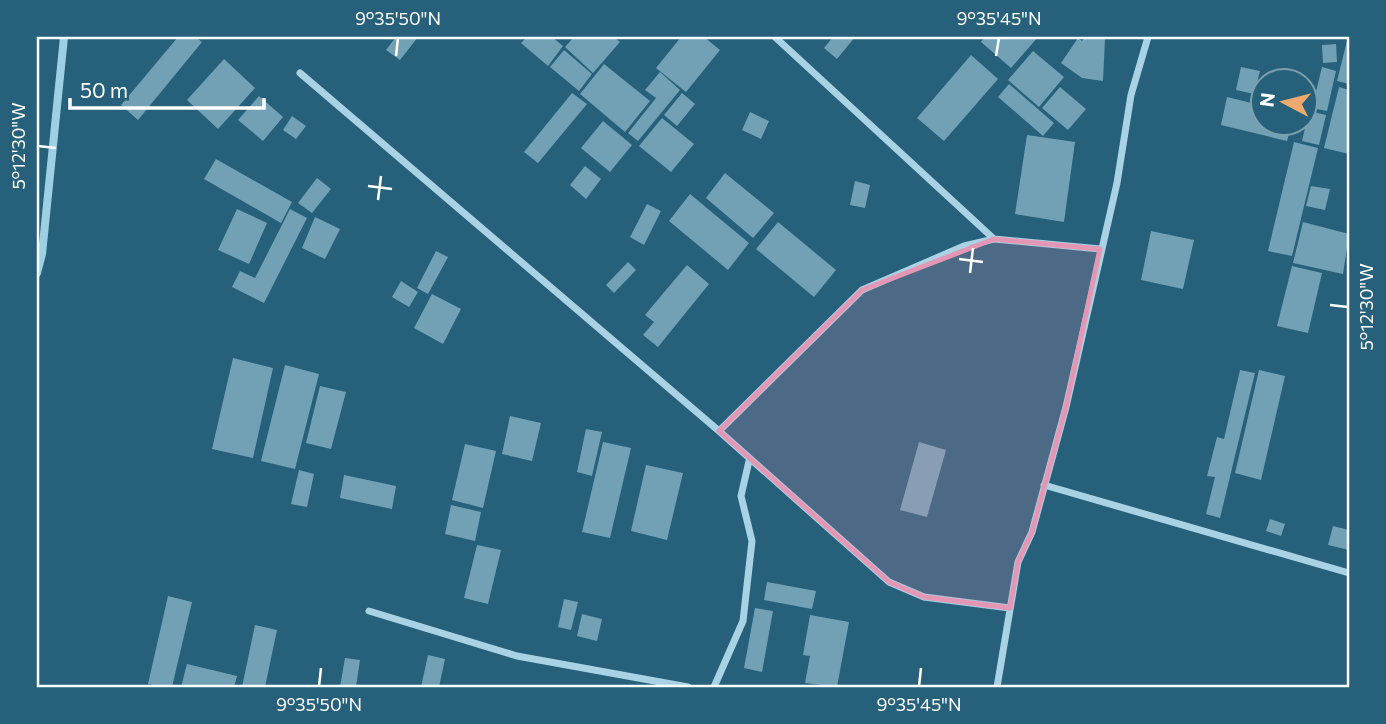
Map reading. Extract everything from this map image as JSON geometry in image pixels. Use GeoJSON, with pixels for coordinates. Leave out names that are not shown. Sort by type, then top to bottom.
{"type":"FeatureCollection","features":[{"type":"Feature","properties":{"kind":"street"},"geometry":{"type":"LineString","coordinates":[[775,37],[995,239]]}},
{"type":"Feature","properties":{"kind":"street"},"geometry":{"type":"LineString","coordinates":[[997,687],[1018,562],[1032,532],[1066,407],[1117,183],[1132,95],[1148,37]]}},
{"type":"Feature","properties":{"kind":"street"},"geometry":{"type":"LineString","coordinates":[[300,73],[719,431],[749,461],[889,582],[924,597],[1010,608]]}},
{"type":"Feature","properties":{"kind":"street"},"geometry":{"type":"LineString","coordinates":[[719,431],[862,290],[964,246],[995,239],[1100,249]]}},
{"type":"Feature","properties":{"kind":"street"},"geometry":{"type":"LineString","coordinates":[[714,687],[743,621],[752,541],[741,496],[749,461]]}},
{"type":"Feature","properties":{"kind":"street"},"geometry":{"type":"LineString","coordinates":[[1044,485],[1349,573]]}},
{"type":"Feature","properties":{"kind":"street"},"geometry":{"type":"LineString","coordinates":[[369,611],[517,656],[688,687]]}},
{"type":"Feature","properties":{"kind":"highlighted area"},"geometry":{"type":"Polygon","coordinates":[[[994,239],[1100,249],[1066,407],[1032,532],[1018,562],[1010,608],[924,597],[889,582],[719,431],[862,290],[994,239]]]}},
{"type":"Feature","properties":{"kind":"building"},"geometry":{"type":"Polygon","coordinates":[[[178,37],[195,37],[202,42],[138,120],[121,105],[178,37]]]}},
{"type":"Feature","properties":{"kind":"building"},"geometry":{"type":"Polygon","coordinates":[[[396,37],[418,37],[400,60],[386,50],[396,37]]]}},
{"type":"Feature","properties":{"kind":"building"},"geometry":{"type":"Polygon","coordinates":[[[527,37],[552,37],[563,46],[548,66],[521,43],[527,37]]]}},
{"type":"Feature","properties":{"kind":"building"},"geometry":{"type":"Polygon","coordinates":[[[574,37],[614,37],[620,42],[593,73],[565,47],[574,37]]]}},
{"type":"Feature","properties":{"kind":"building"},"geometry":{"type":"Polygon","coordinates":[[[681,37],[704,37],[720,50],[686,92],[656,68],[681,37]]]}},
{"type":"Feature","properties":{"kind":"building"},"geometry":{"type":"Polygon","coordinates":[[[833,37],[855,37],[837,59],[824,48],[833,37]]]}},
{"type":"Feature","properties":{"kind":"building"},"geometry":{"type":"Polygon","coordinates":[[[985,37],[1038,37],[1011,68],[981,42],[985,37]]]}},
{"type":"Feature","properties":{"kind":"building"},"geometry":{"type":"Polygon","coordinates":[[[1085,37],[1105,39],[1103,81],[1082,78],[1061,63],[1078,38],[1082,41],[1085,37]]]}},
{"type":"Feature","properties":{"kind":"building"},"geometry":{"type":"Polygon","coordinates":[[[1349,41],[1349,84],[1337,81],[1349,41]]]}},
{"type":"Feature","properties":{"kind":"building"},"geometry":{"type":"Polygon","coordinates":[[[1336,44],[1337,62],[1323,63],[1322,45],[1336,44]]]}},
{"type":"Feature","properties":{"kind":"building"},"geometry":{"type":"Polygon","coordinates":[[[564,50],[592,74],[579,91],[550,67],[564,50]]]}},
{"type":"Feature","properties":{"kind":"building"},"geometry":{"type":"Polygon","coordinates":[[[1033,51],[1064,77],[1039,107],[1008,80],[1033,51]]]}},
{"type":"Feature","properties":{"kind":"building"},"geometry":{"type":"Polygon","coordinates":[[[971,55],[998,79],[944,141],[917,118],[971,55]]]}},
{"type":"Feature","properties":{"kind":"building"},"geometry":{"type":"Polygon","coordinates":[[[224,59],[255,88],[218,129],[187,100],[224,59]]]}},
{"type":"Feature","properties":{"kind":"building"},"geometry":{"type":"Polygon","coordinates":[[[604,64],[650,101],[625,132],[580,94],[604,64]]]}},
{"type":"Feature","properties":{"kind":"building"},"geometry":{"type":"Polygon","coordinates":[[[1241,67],[1250,69],[1250,93],[1236,90],[1241,67]]]}},
{"type":"Feature","properties":{"kind":"building"},"geometry":{"type":"Polygon","coordinates":[[[1322,67],[1336,71],[1327,111],[1320,110],[1322,67]]]}},
{"type":"Feature","properties":{"kind":"building"},"geometry":{"type":"Polygon","coordinates":[[[660,72],[680,90],[638,141],[628,133],[656,98],[645,90],[660,72]]]}},
{"type":"Feature","properties":{"kind":"building"},"geometry":{"type":"Polygon","coordinates":[[[1009,84],[1054,123],[1043,136],[998,97],[1009,84]]]}},
{"type":"Feature","properties":{"kind":"building"},"geometry":{"type":"Polygon","coordinates":[[[1060,87],[1086,109],[1068,130],[1042,108],[1060,87]]]}},
{"type":"Feature","properties":{"kind":"building"},"geometry":{"type":"Polygon","coordinates":[[[1339,87],[1349,90],[1349,154],[1324,148],[1339,87]]]}},
{"type":"Feature","properties":{"kind":"building"},"geometry":{"type":"Polygon","coordinates":[[[572,93],[587,104],[538,163],[524,152],[572,93]]]}},
{"type":"Feature","properties":{"kind":"building"},"geometry":{"type":"Polygon","coordinates":[[[682,93],[695,104],[677,126],[664,115],[682,93]]]}},
{"type":"Feature","properties":{"kind":"building"},"geometry":{"type":"Polygon","coordinates":[[[259,96],[283,117],[263,141],[238,120],[259,96]]]}},
{"type":"Feature","properties":{"kind":"building"},"geometry":{"type":"Polygon","coordinates":[[[1227,97],[1250,103],[1250,132],[1221,125],[1227,97]]]}},
{"type":"Feature","properties":{"kind":"building"},"geometry":{"type":"Polygon","coordinates":[[[750,112],[769,121],[761,139],[742,130],[750,112]]]}},
{"type":"Feature","properties":{"kind":"building"},"geometry":{"type":"Polygon","coordinates":[[[1320,114],[1326,115],[1319,145],[1302,141],[1303,136],[1320,136],[1320,114]]]}},
{"type":"Feature","properties":{"kind":"building"},"geometry":{"type":"Polygon","coordinates":[[[292,116],[306,126],[296,139],[283,130],[292,116]]]}},
{"type":"Feature","properties":{"kind":"building"},"geometry":{"type":"Polygon","coordinates":[[[662,118],[694,144],[671,172],[639,146],[662,118]]]}},
{"type":"Feature","properties":{"kind":"building"},"geometry":{"type":"Polygon","coordinates":[[[603,121],[632,145],[610,172],[581,148],[603,121]]]}},
{"type":"Feature","properties":{"kind":"building"},"geometry":{"type":"Polygon","coordinates":[[[1027,135],[1075,142],[1064,222],[1015,214],[1027,135]]]}},
{"type":"Feature","properties":{"kind":"building"},"geometry":{"type":"Polygon","coordinates":[[[1266,136],[1288,136],[1287,141],[1266,136]]]}},
{"type":"Feature","properties":{"kind":"building"},"geometry":{"type":"Polygon","coordinates":[[[1294,142],[1318,148],[1292,256],[1268,251],[1294,142]]]}},
{"type":"Feature","properties":{"kind":"building"},"geometry":{"type":"Polygon","coordinates":[[[216,159],[292,202],[281,223],[204,179],[216,159]]]}},
{"type":"Feature","properties":{"kind":"building"},"geometry":{"type":"Polygon","coordinates":[[[585,166],[601,179],[586,199],[570,185],[585,166]]]}},
{"type":"Feature","properties":{"kind":"building"},"geometry":{"type":"Polygon","coordinates":[[[725,173],[774,213],[753,238],[706,198],[725,173]]]}},
{"type":"Feature","properties":{"kind":"building"},"geometry":{"type":"Polygon","coordinates":[[[317,178],[331,189],[312,213],[298,203],[317,178]]]}},
{"type":"Feature","properties":{"kind":"building"},"geometry":{"type":"Polygon","coordinates":[[[855,181],[870,185],[865,208],[850,205],[855,181]]]}},
{"type":"Feature","properties":{"kind":"building"},"geometry":{"type":"Polygon","coordinates":[[[1311,186],[1330,189],[1325,210],[1306,206],[1311,186]]]}},
{"type":"Feature","properties":{"kind":"building"},"geometry":{"type":"Polygon","coordinates":[[[690,194],[749,243],[728,270],[669,221],[690,194]]]}},
{"type":"Feature","properties":{"kind":"building"},"geometry":{"type":"Polygon","coordinates":[[[647,204],[661,211],[644,245],[630,237],[647,204]]]}},
{"type":"Feature","properties":{"kind":"building"},"geometry":{"type":"Polygon","coordinates":[[[237,209],[267,223],[249,264],[218,250],[237,209]]]}},
{"type":"Feature","properties":{"kind":"building"},"geometry":{"type":"Polygon","coordinates":[[[290,209],[307,218],[264,303],[232,287],[240,271],[255,278],[290,209]]]}},
{"type":"Feature","properties":{"kind":"building"},"geometry":{"type":"Polygon","coordinates":[[[315,217],[340,229],[325,259],[302,248],[315,217]]]}},
{"type":"Feature","properties":{"kind":"building"},"geometry":{"type":"Polygon","coordinates":[[[778,222],[836,270],[814,297],[756,249],[778,222]]]}},
{"type":"Feature","properties":{"kind":"building"},"geometry":{"type":"Polygon","coordinates":[[[1303,222],[1349,234],[1343,274],[1293,263],[1303,222]]]}},
{"type":"Feature","properties":{"kind":"building"},"geometry":{"type":"Polygon","coordinates":[[[1151,231],[1194,240],[1183,289],[1141,280],[1151,231]]]}},
{"type":"Feature","properties":{"kind":"building"},"geometry":{"type":"Polygon","coordinates":[[[436,251],[448,257],[428,294],[417,288],[436,251]]]}},
{"type":"Feature","properties":{"kind":"building"},"geometry":{"type":"Polygon","coordinates":[[[628,262],[636,270],[614,293],[606,285],[628,262]]]}},
{"type":"Feature","properties":{"kind":"building"},"geometry":{"type":"Polygon","coordinates":[[[687,265],[709,284],[658,347],[643,335],[654,322],[645,315],[687,265]]]}},
{"type":"Feature","properties":{"kind":"building"},"geometry":{"type":"Polygon","coordinates":[[[1292,266],[1322,273],[1308,333],[1277,326],[1292,266]]]}},
{"type":"Feature","properties":{"kind":"building"},"geometry":{"type":"Polygon","coordinates":[[[401,281],[418,292],[409,307],[392,297],[401,281]]]}},
{"type":"Feature","properties":{"kind":"building"},"geometry":{"type":"Polygon","coordinates":[[[432,294],[461,309],[443,344],[414,328],[432,294]]]}},
{"type":"Feature","properties":{"kind":"building"},"geometry":{"type":"Polygon","coordinates":[[[233,358],[273,368],[253,458],[212,449],[233,358]]]}},
{"type":"Feature","properties":{"kind":"building"},"geometry":{"type":"Polygon","coordinates":[[[285,365],[319,374],[295,469],[261,461],[285,365]]]}},
{"type":"Feature","properties":{"kind":"building"},"geometry":{"type":"Polygon","coordinates":[[[1240,370],[1255,373],[1220,518],[1206,514],[1215,477],[1207,476],[1217,437],[1224,439],[1240,370]]]}},
{"type":"Feature","properties":{"kind":"building"},"geometry":{"type":"Polygon","coordinates":[[[1259,370],[1285,376],[1261,480],[1235,473],[1259,370]]]}},
{"type":"Feature","properties":{"kind":"building"},"geometry":{"type":"Polygon","coordinates":[[[320,386],[346,392],[331,449],[306,443],[320,386]]]}},
{"type":"Feature","properties":{"kind":"building"},"geometry":{"type":"Polygon","coordinates":[[[510,416],[541,423],[532,461],[502,454],[510,416]]]}},
{"type":"Feature","properties":{"kind":"building"},"geometry":{"type":"Polygon","coordinates":[[[586,429],[602,432],[592,476],[577,472],[586,429]]]}},
{"type":"Feature","properties":{"kind":"building"},"geometry":{"type":"Polygon","coordinates":[[[603,442],[631,448],[610,538],[582,532],[603,442]]]}},
{"type":"Feature","properties":{"kind":"building"},"geometry":{"type":"Polygon","coordinates":[[[919,442],[946,450],[927,517],[900,510],[919,442]]]}},
{"type":"Feature","properties":{"kind":"building"},"geometry":{"type":"Polygon","coordinates":[[[465,444],[496,451],[483,508],[452,500],[465,444]]]}},
{"type":"Feature","properties":{"kind":"building"},"geometry":{"type":"Polygon","coordinates":[[[646,465],[683,473],[667,540],[631,531],[646,465]]]}},
{"type":"Feature","properties":{"kind":"building"},"geometry":{"type":"Polygon","coordinates":[[[299,470],[314,474],[307,507],[291,504],[299,470]]]}},
{"type":"Feature","properties":{"kind":"building"},"geometry":{"type":"Polygon","coordinates":[[[344,475],[396,486],[392,509],[340,498],[344,475]]]}},
{"type":"Feature","properties":{"kind":"building"},"geometry":{"type":"Polygon","coordinates":[[[451,505],[481,512],[475,541],[445,534],[451,505]]]}},
{"type":"Feature","properties":{"kind":"building"},"geometry":{"type":"Polygon","coordinates":[[[1270,519],[1285,524],[1281,536],[1266,531],[1270,519]]]}},
{"type":"Feature","properties":{"kind":"building"},"geometry":{"type":"Polygon","coordinates":[[[1333,526],[1349,530],[1349,550],[1328,545],[1333,526]]]}},
{"type":"Feature","properties":{"kind":"building"},"geometry":{"type":"Polygon","coordinates":[[[477,545],[501,550],[488,604],[464,598],[477,545]]]}},
{"type":"Feature","properties":{"kind":"building"},"geometry":{"type":"Polygon","coordinates":[[[767,582],[816,591],[812,609],[764,600],[767,582]]]}},
{"type":"Feature","properties":{"kind":"building"},"geometry":{"type":"Polygon","coordinates":[[[168,596],[192,602],[172,687],[162,687],[148,684],[168,596]]]}},
{"type":"Feature","properties":{"kind":"building"},"geometry":{"type":"Polygon","coordinates":[[[564,599],[578,602],[571,630],[558,627],[564,599]]]}},
{"type":"Feature","properties":{"kind":"building"},"geometry":{"type":"Polygon","coordinates":[[[755,608],[773,611],[762,672],[744,668],[755,608]]]}},
{"type":"Feature","properties":{"kind":"building"},"geometry":{"type":"Polygon","coordinates":[[[582,614],[602,619],[597,641],[577,636],[582,614]]]}},
{"type":"Feature","properties":{"kind":"building"},"geometry":{"type":"Polygon","coordinates":[[[810,615],[849,622],[837,687],[805,683],[810,656],[803,655],[810,615]]]}},
{"type":"Feature","properties":{"kind":"building"},"geometry":{"type":"Polygon","coordinates":[[[255,625],[277,630],[265,687],[242,687],[255,625]]]}},
{"type":"Feature","properties":{"kind":"building"},"geometry":{"type":"Polygon","coordinates":[[[428,655],[445,659],[439,687],[421,687],[428,655]]]}},
{"type":"Feature","properties":{"kind":"building"},"geometry":{"type":"Polygon","coordinates":[[[345,658],[360,660],[356,687],[340,687],[345,658]]]}},
{"type":"Feature","properties":{"kind":"building"},"geometry":{"type":"Polygon","coordinates":[[[187,664],[237,676],[234,687],[181,687],[187,664]]]}},
{"type":"Feature","properties":{"kind":"waterway"},"geometry":{"type":"LineString","coordinates":[[37,273],[42,254],[64,37]]}}]}
